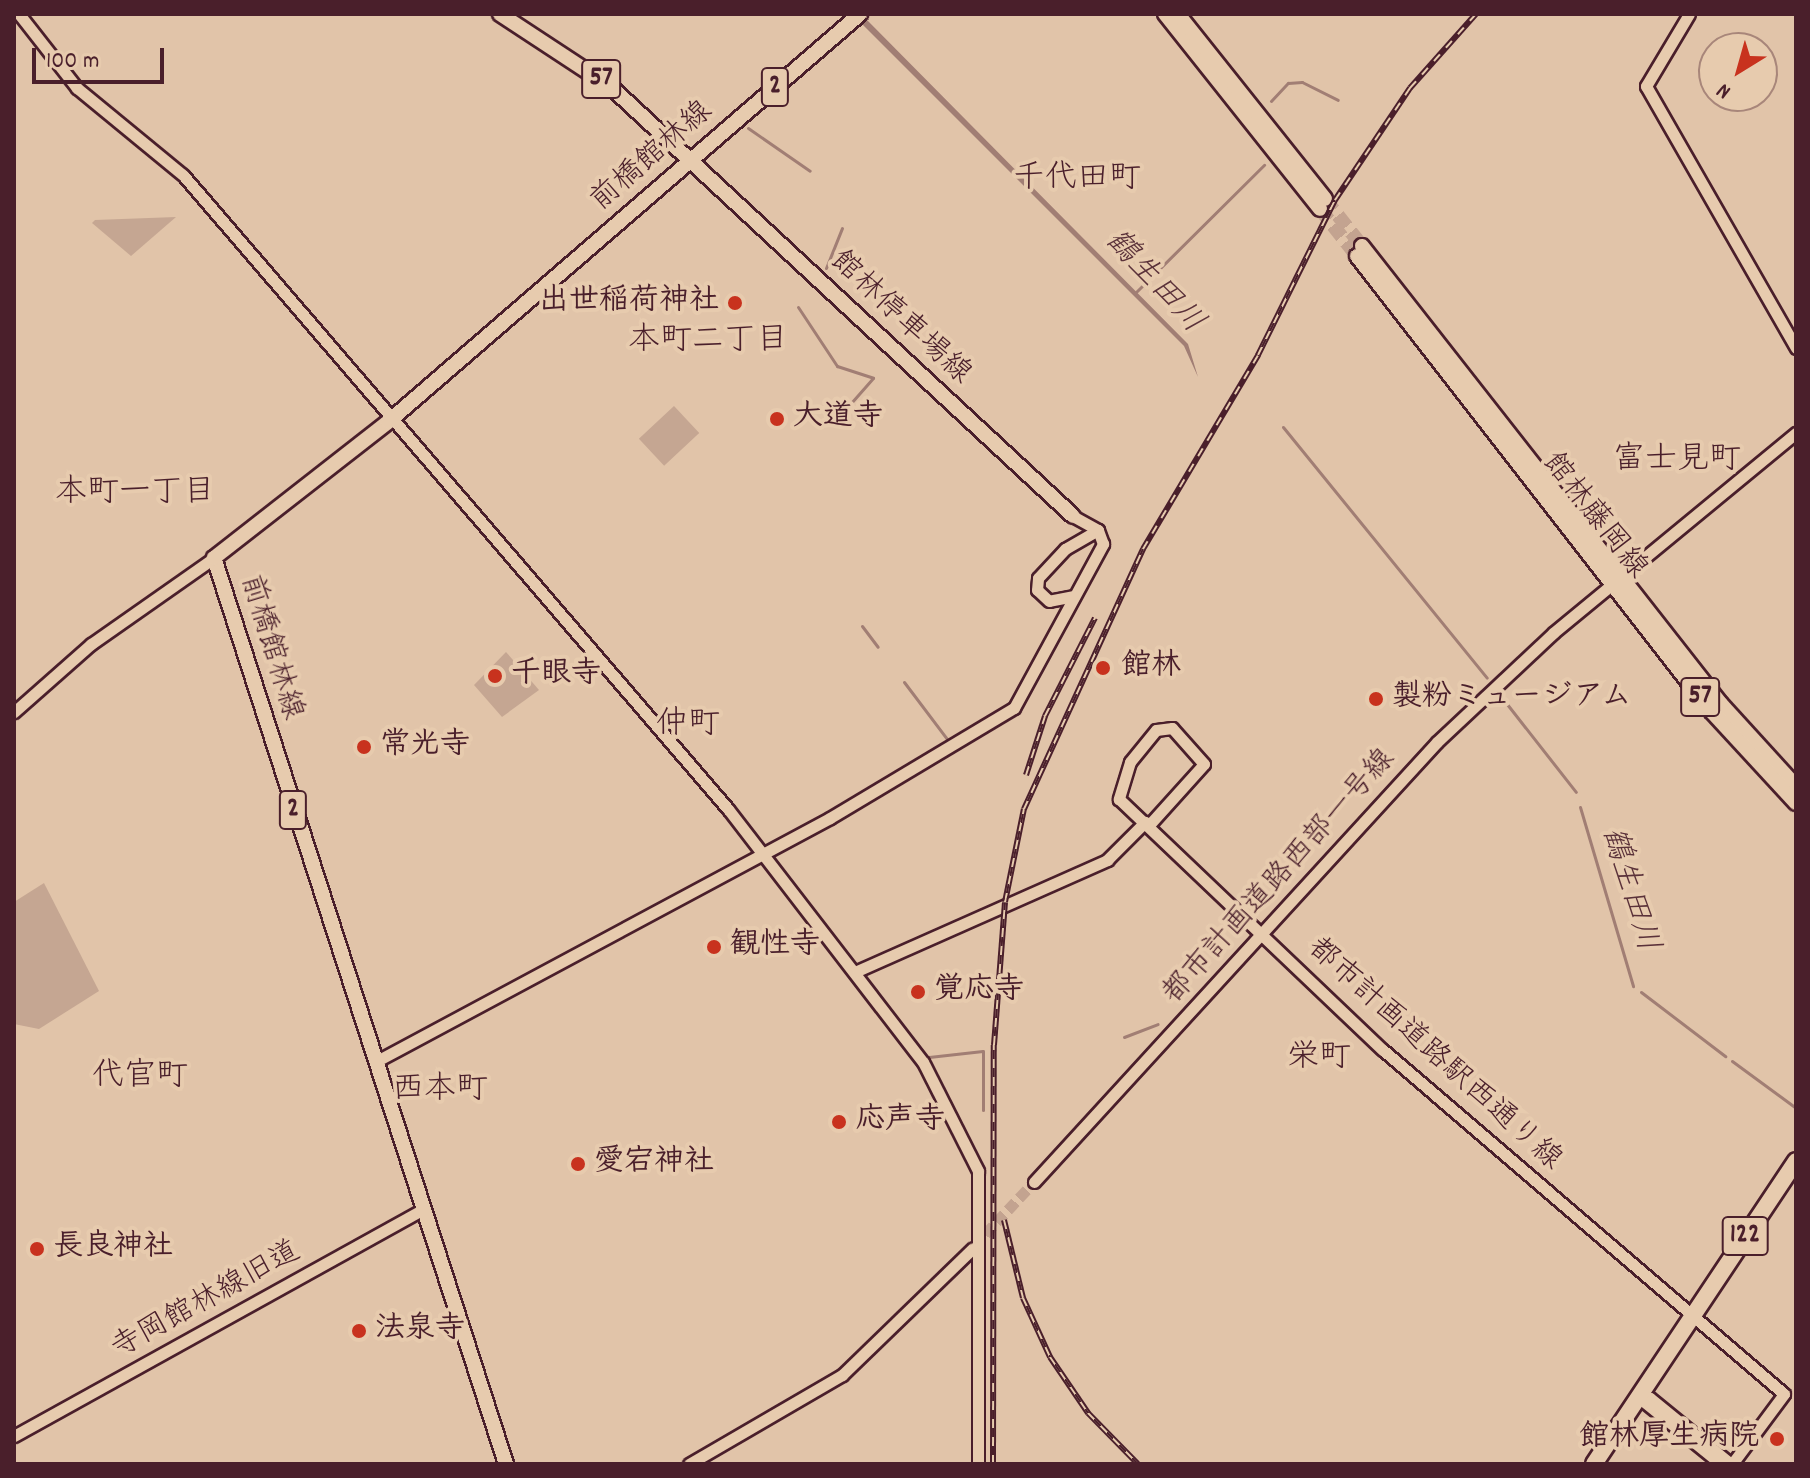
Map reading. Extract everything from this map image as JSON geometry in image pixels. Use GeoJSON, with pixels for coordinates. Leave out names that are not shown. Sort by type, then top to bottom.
{"type":"FeatureCollection","features":[{"type":"Feature","properties":{"kind":"highway","name":"122"},"geometry":{"type":"LineString","coordinates":[[1594,1464],[1796,1161]]}},
{"type":"Feature","properties":{"kind":"main road","name":"57"},"geometry":{"type":"LineString","coordinates":[[500,14],[591,71],[690,160]]}},
{"type":"Feature","properties":{"kind":"main road","name":"前橋館林線"},"geometry":{"type":"LineString","coordinates":[[506,1464],[214,558],[388,422],[860,14]]}},
{"type":"Feature","properties":{"kind":"main road"},"geometry":{"type":"LineString","coordinates":[[1165,14],[1323,204],[1178,14]]}},
{"type":"Feature","properties":{"kind":"main road","name":"館林停車場線"},"geometry":{"type":"LineString","coordinates":[[690,160],[1073,516]]}},
{"type":"Feature","properties":{"kind":"main road","name":"館林藤岡線"},"geometry":{"type":"LineString","coordinates":[[1359,251],[1617,580],[1711,711],[1796,803]]}},
{"type":"Feature","properties":{"kind":"main road","name":"館林藤岡線"},"geometry":{"type":"LineString","coordinates":[[1617,580],[1796,786]]}},
{"type":"Feature","properties":{"kind":"street"},"geometry":{"type":"LineString","coordinates":[[19,14],[77,88],[183,175],[388,422],[764,853],[857,971],[941,1090],[978,1171],[978,1464]]}},
{"type":"Feature","properties":{"kind":"street"},"geometry":{"type":"LineString","coordinates":[[1689,14],[1646,86],[1796,348]]}},
{"type":"Feature","properties":{"kind":"street","name":"都市計画道路西部一号線"},"geometry":{"type":"LineString","coordinates":[[1034,1182],[1437,742],[1617,580],[1796,433]]}},
{"type":"Feature","properties":{"kind":"street"},"geometry":{"type":"LineString","coordinates":[[375,1062],[764,853],[1014,708],[1058,633],[1103,544],[1098,530],[1073,516]]}},
{"type":"Feature","properties":{"kind":"street"},"geometry":{"type":"LineString","coordinates":[[1073,516],[1080,532],[1037,581],[1038,593],[1056,603],[1075,596]]}},
{"type":"Feature","properties":{"kind":"street"},"geometry":{"type":"LineString","coordinates":[[1072,544],[1098,530]]}},
{"type":"Feature","properties":{"kind":"street"},"geometry":{"type":"LineString","coordinates":[[14,712],[91,644],[214,558]]}},
{"type":"Feature","properties":{"kind":"street"},"geometry":{"type":"LineString","coordinates":[[1056,603],[1058,633]]}},
{"type":"Feature","properties":{"kind":"street"},"geometry":{"type":"LineString","coordinates":[[857,971],[1107,860],[1147,824],[1204,764],[1172,728],[1156,730],[1118,789],[1147,824]]}},
{"type":"Feature","properties":{"kind":"street","name":"都市計画道路駅西通り線"},"geometry":{"type":"LineString","coordinates":[[1147,824],[1428,1089],[1694,1312],[1784,1394],[1732,1464]]}},
{"type":"Feature","properties":{"kind":"street","name":"寺岡館林線旧道"},"geometry":{"type":"LineString","coordinates":[[14,1436],[424,1209]]}},
{"type":"Feature","properties":{"kind":"street"},"geometry":{"type":"LineString","coordinates":[[689,1464],[842,1375],[973,1248]]}},
{"type":"Feature","properties":{"kind":"street"},"geometry":{"type":"LineString","coordinates":[[1637,1396],[1721,1464]]}},
{"type":"Feature","properties":{"kind":"street"},"geometry":{"type":"LineString","coordinates":[[1637,1396],[1650,1398],[1732,1464]]}},
{"type":"Feature","properties":{"kind":"shaded area"},"geometry":{"type":"Polygon","coordinates":[[[867,20],[1188,344],[1198,377],[1184,346],[862,24],[867,20]]]}},
{"type":"Feature","properties":{"kind":"shaded area"},"geometry":{"type":"Polygon","coordinates":[[[176,217],[131,256],[92,223],[95,220],[176,217]]]}},
{"type":"Feature","properties":{"kind":"shaded area"},"geometry":{"type":"Polygon","coordinates":[[[674,406],[699,433],[664,466],[639,439],[674,406]]]}},
{"type":"Feature","properties":{"kind":"shaded area"},"geometry":{"type":"Polygon","coordinates":[[[506,652],[539,690],[502,717],[474,685],[506,652]]]}},
{"type":"Feature","properties":{"kind":"shaded area"},"geometry":{"type":"Polygon","coordinates":[[[44,883],[99,991],[39,1029],[14,1024],[14,902],[44,883]]]}},
{"type":"Feature","properties":{"kind":"waterway"},"geometry":{"type":"LineString","coordinates":[[1271,101],[1288,83],[1302,82],[1338,100]]}},
{"type":"Feature","properties":{"kind":"waterway"},"geometry":{"type":"LineString","coordinates":[[748,128],[810,171]]}},
{"type":"Feature","properties":{"kind":"waterway"},"geometry":{"type":"LineString","coordinates":[[1135,293],[1264,165]]}},
{"type":"Feature","properties":{"kind":"waterway"},"geometry":{"type":"LineString","coordinates":[[826,268],[842,228]]}},
{"type":"Feature","properties":{"kind":"waterway"},"geometry":{"type":"LineString","coordinates":[[798,307],[837,366],[873,378],[844,411]]}},
{"type":"Feature","properties":{"kind":"waterway","name":"鶴生田川"},"geometry":{"type":"LineString","coordinates":[[1283,427],[1487,678]]}},
{"type":"Feature","properties":{"kind":"waterway"},"geometry":{"type":"LineString","coordinates":[[862,626],[878,647]]}},
{"type":"Feature","properties":{"kind":"waterway"},"geometry":{"type":"LineString","coordinates":[[904,682],[947,739]]}},
{"type":"Feature","properties":{"kind":"waterway","name":"鶴生田川"},"geometry":{"type":"LineString","coordinates":[[1503,699],[1576,792]]}},
{"type":"Feature","properties":{"kind":"waterway","name":"鶴生田川"},"geometry":{"type":"LineString","coordinates":[[1580,807],[1633,986]]}},
{"type":"Feature","properties":{"kind":"waterway","name":"鶴生田川"},"geometry":{"type":"LineString","coordinates":[[1641,992],[1725,1056]]}},
{"type":"Feature","properties":{"kind":"waterway"},"geometry":{"type":"LineString","coordinates":[[1124,1037],[1158,1024]]}},
{"type":"Feature","properties":{"kind":"waterway"},"geometry":{"type":"LineString","coordinates":[[929,1057],[983,1051],[983,1110]]}},
{"type":"Feature","properties":{"kind":"waterway","name":"鶴生田川"},"geometry":{"type":"LineString","coordinates":[[1732,1061],[1796,1108]]}},
{"type":"Feature","properties":{"kind":"tunnel"},"geometry":{"type":"LineString","coordinates":[[1325,199],[1362,246]]}},
{"type":"Feature","properties":{"kind":"tunnel"},"geometry":{"type":"LineString","coordinates":[[1320,209],[1357,256]]}},
{"type":"Feature","properties":{"kind":"tunnel"},"geometry":{"type":"LineString","coordinates":[[974,1246],[1034,1182]]}},
{"type":"Feature","properties":{"kind":"railway"},"geometry":{"type":"LineString","coordinates":[[993,1464],[994,1045],[1005,902],[1024,809],[1143,549],[1258,355],[1335,200],[1410,88],[1476,14]]}},
{"type":"Feature","properties":{"kind":"railway"},"geometry":{"type":"LineString","coordinates":[[1026,775],[1045,716],[1095,618]]}},
{"type":"Feature","properties":{"kind":"railway"},"geometry":{"type":"LineString","coordinates":[[1004,1220],[1023,1298],[1050,1357],[1088,1413],[1138,1464]]}},
{"type":"Feature","properties":{"kind":"place","name":"出世稲荷神社"},"geometry":{"type":"Point","coordinates":[735,303]}},
{"type":"Feature","properties":{"kind":"place","name":"大道寺"},"geometry":{"type":"Point","coordinates":[777,419]}},
{"type":"Feature","properties":{"kind":"place","name":"館林"},"geometry":{"type":"Point","coordinates":[1103,668]}},
{"type":"Feature","properties":{"kind":"place","name":"千眼寺"},"geometry":{"type":"Point","coordinates":[495,676]}},
{"type":"Feature","properties":{"kind":"place","name":"製粉ミュージアム"},"geometry":{"type":"Point","coordinates":[1376,699]}},
{"type":"Feature","properties":{"kind":"place","name":"常光寺"},"geometry":{"type":"Point","coordinates":[364,747]}},
{"type":"Feature","properties":{"kind":"place","name":"観性寺"},"geometry":{"type":"Point","coordinates":[714,947]}},
{"type":"Feature","properties":{"kind":"place","name":"覚応寺"},"geometry":{"type":"Point","coordinates":[918,992]}},
{"type":"Feature","properties":{"kind":"place","name":"応声寺"},"geometry":{"type":"Point","coordinates":[839,1122]}},
{"type":"Feature","properties":{"kind":"place","name":"愛宕神社"},"geometry":{"type":"Point","coordinates":[578,1164]}},
{"type":"Feature","properties":{"kind":"place","name":"長良神社"},"geometry":{"type":"Point","coordinates":[37,1249]}},
{"type":"Feature","properties":{"kind":"place","name":"法泉寺"},"geometry":{"type":"Point","coordinates":[359,1331]}},
{"type":"Feature","properties":{"kind":"place","name":"館林厚生病院"},"geometry":{"type":"Point","coordinates":[1777,1439]}},
{"type":"Feature","properties":{"kind":"district","name":"千代田町"},"geometry":{"type":"Point","coordinates":[1077,180]}},
{"type":"Feature","properties":{"kind":"district","name":"本町二丁目"},"geometry":{"type":"Point","coordinates":[708,342]}},
{"type":"Feature","properties":{"kind":"district","name":"富士見町"},"geometry":{"type":"Point","coordinates":[1677,461]}},
{"type":"Feature","properties":{"kind":"district","name":"本町一丁目"},"geometry":{"type":"Point","coordinates":[135,494]}},
{"type":"Feature","properties":{"kind":"district","name":"仲町"},"geometry":{"type":"Point","coordinates":[688,726]}},
{"type":"Feature","properties":{"kind":"district","name":"栄町"},"geometry":{"type":"Point","coordinates":[1319,1059]}},
{"type":"Feature","properties":{"kind":"district","name":"代官町"},"geometry":{"type":"Point","coordinates":[140,1078]}},
{"type":"Feature","properties":{"kind":"district","name":"西本町"},"geometry":{"type":"Point","coordinates":[440,1091]}}]}
